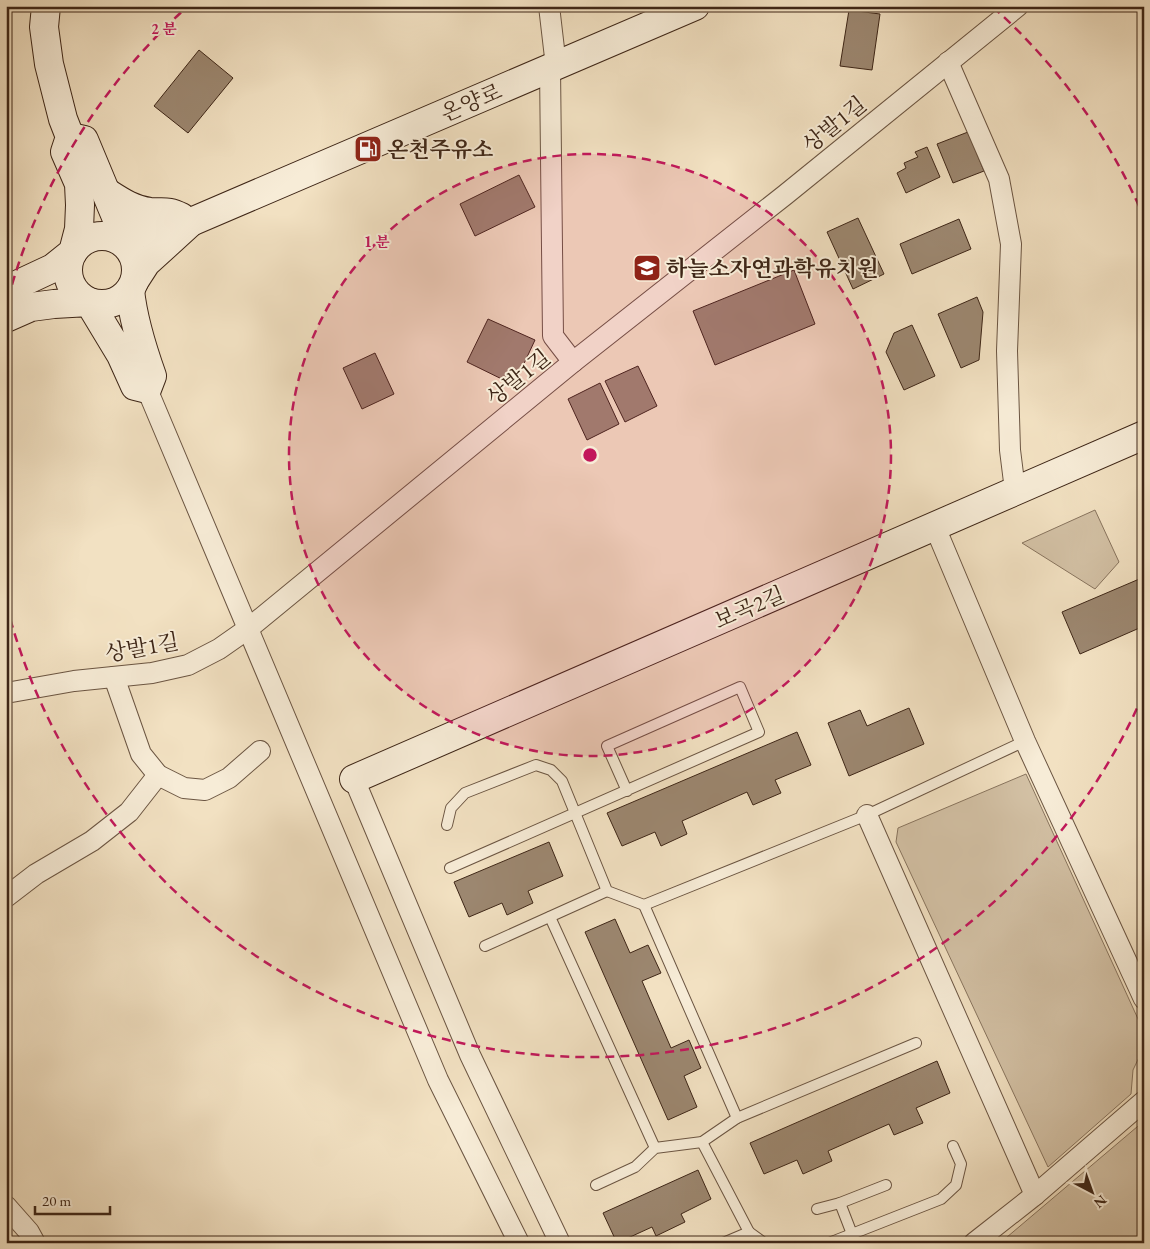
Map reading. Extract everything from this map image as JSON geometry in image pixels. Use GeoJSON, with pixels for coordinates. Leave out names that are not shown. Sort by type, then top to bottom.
{"type":"FeatureCollection","features":[{"type":"Feature","properties":{"kind":"main road"},"geometry":{"type":"LineString","coordinates":[[6,290],[54,268],[73,252],[81,243],[90,237],[112,236],[122,241],[135,258],[137,269],[133,285],[132,309],[140,345],[152,376],[147,389],[135,386],[121,355],[89,302],[79,295],[72,286],[68,275],[68,263],[73,252],[79,230],[79,184],[65,152],[70,137],[48,64],[44,28],[46,6]]}},
{"type":"Feature","properties":{"kind":"main road","name":"온양로"},"geometry":{"type":"LineString","coordinates":[[192,222],[695,6]]}},
{"type":"Feature","properties":{"kind":"main road"},"geometry":{"type":"LineString","coordinates":[[70,137],[84,140],[119,224],[122,241]]}},
{"type":"Feature","properties":{"kind":"main road"},"geometry":{"type":"LineString","coordinates":[[106,192],[128,206],[149,212],[171,212],[192,222]]}},
{"type":"Feature","properties":{"kind":"main road"},"geometry":{"type":"LineString","coordinates":[[122,241],[171,223],[192,222]]}},
{"type":"Feature","properties":{"kind":"main road"},"geometry":{"type":"LineString","coordinates":[[6,318],[31,307],[89,302],[112,303],[123,297],[133,285],[146,262],[192,222]]}},
{"type":"Feature","properties":{"kind":"main road","name":"보곡2길"},"geometry":{"type":"LineString","coordinates":[[354,779],[1144,435]]}},
{"type":"Feature","properties":{"kind":"street"},"geometry":{"type":"LineString","coordinates":[[549,6],[553,67],[553,336],[573,362]]}},
{"type":"Feature","properties":{"kind":"street","name":"상발1길"},"geometry":{"type":"LineString","coordinates":[[6,693],[74,681],[152,673],[188,665],[219,649],[248,628],[573,362],[785,195],[1018,6]]}},
{"type":"Feature","properties":{"kind":"street"},"geometry":{"type":"LineString","coordinates":[[948,62],[999,178],[1011,244],[1007,351],[1010,450],[1015,490]]}},
{"type":"Feature","properties":{"kind":"street"},"geometry":{"type":"LineString","coordinates":[[147,389],[438,1080],[519,1243]]}},
{"type":"Feature","properties":{"kind":"street"},"geometry":{"type":"LineString","coordinates":[[935,526],[1025,742],[1144,999]]}},
{"type":"Feature","properties":{"kind":"street"},"geometry":{"type":"LineString","coordinates":[[114,677],[142,754],[158,775],[184,788],[205,790],[229,778],[260,751]]}},
{"type":"Feature","properties":{"kind":"street"},"geometry":{"type":"LineString","coordinates":[[6,896],[36,874],[92,841],[130,812],[158,775]]}},
{"type":"Feature","properties":{"kind":"street"},"geometry":{"type":"LineString","coordinates":[[354,779],[470,1055],[560,1243]]}},
{"type":"Feature","properties":{"kind":"street"},"geometry":{"type":"LineString","coordinates":[[867,815],[1035,1195]]}},
{"type":"Feature","properties":{"kind":"street"},"geometry":{"type":"LineString","coordinates":[[974,1243],[1035,1195],[1144,1101]]}},
{"type":"Feature","properties":{"kind":"street"},"geometry":{"type":"LineString","coordinates":[[6,1206],[29,1232],[34,1243]]}},
{"type":"Feature","properties":{"kind":"lane"},"geometry":{"type":"LineString","coordinates":[[450,868],[575,814],[627,791],[759,732],[740,687],[607,746],[627,791]]}},
{"type":"Feature","properties":{"kind":"lane"},"geometry":{"type":"LineString","coordinates":[[486,946],[607,891],[644,905],[867,815],[1025,742]]}},
{"type":"Feature","properties":{"kind":"lane"},"geometry":{"type":"LineString","coordinates":[[447,825],[451,808],[464,794],[536,765],[551,770],[562,781],[607,891]]}},
{"type":"Feature","properties":{"kind":"lane"},"geometry":{"type":"LineString","coordinates":[[644,905],[738,1118]]}},
{"type":"Feature","properties":{"kind":"lane"},"geometry":{"type":"LineString","coordinates":[[550,917],[655,1148]]}},
{"type":"Feature","properties":{"kind":"lane"},"geometry":{"type":"LineString","coordinates":[[596,1185],[634,1167],[655,1148],[702,1142],[738,1118],[916,1043]]}},
{"type":"Feature","properties":{"kind":"lane"},"geometry":{"type":"LineString","coordinates":[[702,1142],[748,1232],[764,1243]]}},
{"type":"Feature","properties":{"kind":"lane"},"geometry":{"type":"LineString","coordinates":[[829,1243],[942,1199],[956,1185],[959,1171],[960,1164],[953,1146]]}},
{"type":"Feature","properties":{"kind":"lane"},"geometry":{"type":"LineString","coordinates":[[817,1209],[840,1203],[886,1186]]}},
{"type":"Feature","properties":{"kind":"lane"},"geometry":{"type":"LineString","coordinates":[[840,1203],[852,1234]]}},
{"type":"Feature","properties":{"kind":"lane"},"geometry":{"type":"LineString","coordinates":[[723,1243],[748,1232]]}},
{"type":"Feature","properties":{"kind":"shaded area"},"geometry":{"type":"Polygon","coordinates":[[[1095,510],[1119,562],[1095,589],[1022,543],[1095,510]]]}},
{"type":"Feature","properties":{"kind":"shaded area"},"geometry":{"type":"Polygon","coordinates":[[[1026,774],[1144,1032],[1144,1047],[1133,1070],[1131,1094],[1048,1167],[896,842],[898,828],[1026,774]]]}},
{"type":"Feature","properties":{"kind":"shaded area"},"geometry":{"type":"Polygon","coordinates":[[[1144,1121],[1144,1243],[1000,1243],[1144,1121]]]}},
{"type":"Feature","properties":{"kind":"building"},"geometry":{"type":"Polygon","coordinates":[[[849,10],[880,14],[872,70],[840,66],[849,10]]]}},
{"type":"Feature","properties":{"kind":"building"},"geometry":{"type":"Polygon","coordinates":[[[199,50],[233,78],[188,133],[154,106],[199,50]]]}},
{"type":"Feature","properties":{"kind":"building"},"geometry":{"type":"Polygon","coordinates":[[[968,132],[984,171],[953,183],[937,144],[968,132]]]}},
{"type":"Feature","properties":{"kind":"building"},"geometry":{"type":"Polygon","coordinates":[[[927,147],[940,177],[906,193],[897,173],[906,168],[904,163],[918,157],[915,152],[927,147]]]}},
{"type":"Feature","properties":{"kind":"building"},"geometry":{"type":"Polygon","coordinates":[[[519,175],[535,207],[475,236],[460,204],[519,175]]]}},
{"type":"Feature","properties":{"kind":"building"},"geometry":{"type":"Polygon","coordinates":[[[858,218],[884,274],[853,289],[827,232],[858,218]]]}},
{"type":"Feature","properties":{"kind":"building"},"geometry":{"type":"Polygon","coordinates":[[[959,219],[971,249],[912,274],[900,244],[959,219]]]}},
{"type":"Feature","properties":{"kind":"building"},"geometry":{"type":"Polygon","coordinates":[[[794,270],[815,324],[715,365],[693,311],[794,270]]]}},
{"type":"Feature","properties":{"kind":"building"},"geometry":{"type":"Polygon","coordinates":[[[977,297],[983,312],[979,360],[961,368],[938,314],[977,297]]]}},
{"type":"Feature","properties":{"kind":"building"},"geometry":{"type":"Polygon","coordinates":[[[488,319],[535,340],[514,385],[467,362],[488,319]]]}},
{"type":"Feature","properties":{"kind":"building"},"geometry":{"type":"Polygon","coordinates":[[[912,325],[935,376],[904,390],[886,352],[894,333],[912,325]]]}},
{"type":"Feature","properties":{"kind":"building"},"geometry":{"type":"Polygon","coordinates":[[[375,353],[394,394],[362,409],[343,368],[375,353]]]}},
{"type":"Feature","properties":{"kind":"building"},"geometry":{"type":"Polygon","coordinates":[[[638,366],[657,406],[625,422],[605,381],[638,366]]]}},
{"type":"Feature","properties":{"kind":"building"},"geometry":{"type":"Polygon","coordinates":[[[600,383],[619,424],[587,440],[568,399],[600,383]]]}},
{"type":"Feature","properties":{"kind":"building"},"geometry":{"type":"Polygon","coordinates":[[[1144,577],[1144,626],[1080,654],[1062,612],[1144,577]]]}},
{"type":"Feature","properties":{"kind":"building"},"geometry":{"type":"Polygon","coordinates":[[[909,708],[924,744],[849,776],[828,723],[860,710],[867,726],[909,708]]]}},
{"type":"Feature","properties":{"kind":"building"},"geometry":{"type":"Polygon","coordinates":[[[797,732],[811,765],[775,780],[781,793],[753,805],[747,792],[682,821],[687,834],[661,846],[655,832],[622,846],[607,813],[797,732]]]}},
{"type":"Feature","properties":{"kind":"building"},"geometry":{"type":"Polygon","coordinates":[[[549,842],[563,876],[528,891],[533,903],[507,915],[502,903],[469,917],[454,882],[549,842]]]}},
{"type":"Feature","properties":{"kind":"building"},"geometry":{"type":"Polygon","coordinates":[[[615,919],[630,953],[648,945],[661,973],[642,981],[671,1048],[689,1040],[701,1068],[684,1076],[697,1107],[668,1120],[585,932],[615,919]]]}},
{"type":"Feature","properties":{"kind":"building"},"geometry":{"type":"Polygon","coordinates":[[[937,1061],[950,1093],[916,1108],[923,1123],[894,1135],[889,1124],[828,1151],[832,1161],[803,1174],[797,1160],[764,1174],[750,1143],[937,1061]]]}},
{"type":"Feature","properties":{"kind":"building"},"geometry":{"type":"Polygon","coordinates":[[[698,1170],[711,1199],[681,1214],[685,1222],[656,1236],[652,1227],[617,1243],[603,1213],[698,1170]]]}},
{"type":"Feature","properties":{"kind":"place","name":"온천주유소"},"geometry":{"type":"Point","coordinates":[368,149]}},
{"type":"Feature","properties":{"kind":"place","name":"하늘소자연과학유치원"},"geometry":{"type":"Point","coordinates":[647,268]}}]}
